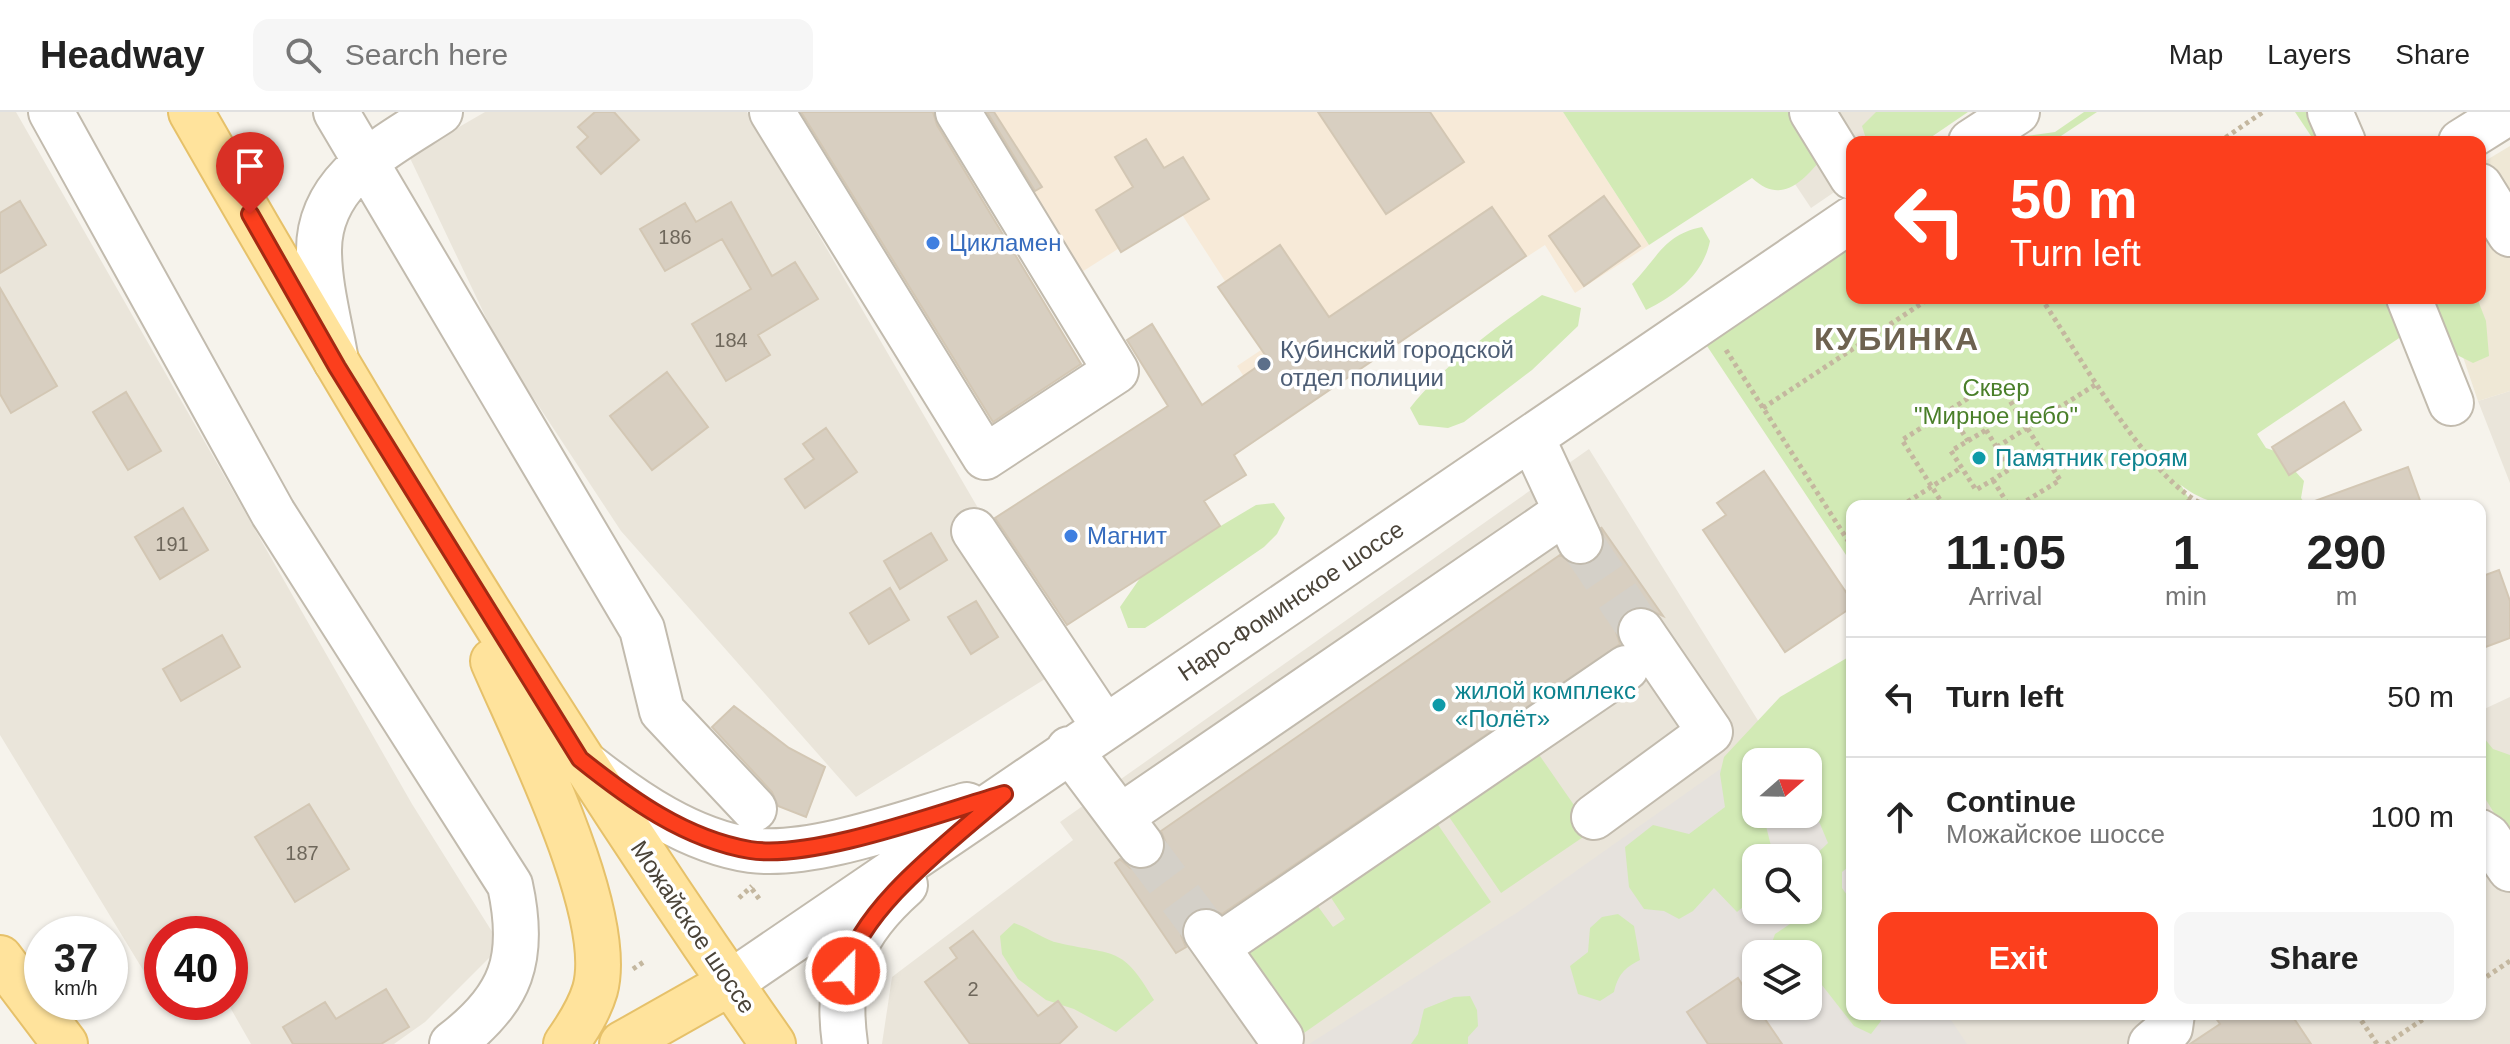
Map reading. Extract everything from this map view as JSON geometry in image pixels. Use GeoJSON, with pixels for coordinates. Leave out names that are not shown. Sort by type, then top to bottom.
{"type":"FeatureCollection","features":[{"type":"Feature","properties":{"kind":"main road","name":"Можайское шоссе"},"geometry":{"type":"LineString","coordinates":[[191,112],[337,367],[580,759],[773,1044]]}},
{"type":"Feature","properties":{"kind":"main road"},"geometry":{"type":"LineString","coordinates":[[440,533],[577,859],[589,903],[598,968],[595,990],[582,1022],[566,1044]]}},
{"type":"Feature","properties":{"kind":"main road"},"geometry":{"type":"LineString","coordinates":[[0,958],[65,1044]]}},
{"type":"Feature","properties":{"kind":"main road","name":"Наро-Фоминское шоссе"},"geometry":{"type":"LineString","coordinates":[[622,1044],[730,983]]}},
{"type":"Feature","properties":{"kind":"main road","name":"Наро-Фоминское шоссе"},"geometry":{"type":"LineString","coordinates":[[680,1044],[730,983]]}},
{"type":"Feature","properties":{"kind":"street"},"geometry":{"type":"LineString","coordinates":[[51,112],[273,513],[510,885],[519,924],[515,960],[507,983],[478,1025],[452,1044]]}},
{"type":"Feature","properties":{"kind":"street"},"geometry":{"type":"LineString","coordinates":[[336,112],[363,163],[642,629],[662,711],[754,809]]}},
{"type":"Feature","properties":{"kind":"street"},"geometry":{"type":"LineString","coordinates":[[337,367],[319,249],[329,202],[363,163],[440,112]]}},
{"type":"Feature","properties":{"kind":"street"},"geometry":{"type":"LineString","coordinates":[[772,112],[985,457],[1116,371],[958,112]]}},
{"type":"Feature","properties":{"kind":"street"},"geometry":{"type":"LineString","coordinates":[[1812,112],[1846,167]]}},
{"type":"Feature","properties":{"kind":"street"},"geometry":{"type":"LineString","coordinates":[[1980,136],[2017,112]]}},
{"type":"Feature","properties":{"kind":"street"},"geometry":{"type":"LineString","coordinates":[[2330,112],[2340,136]]}},
{"type":"Feature","properties":{"kind":"street"},"geometry":{"type":"LineString","coordinates":[[2471,136],[2509,112]]}},
{"type":"Feature","properties":{"kind":"street"},"geometry":{"type":"LineString","coordinates":[[2486,181],[2510,166]]}},
{"type":"Feature","properties":{"kind":"street"},"geometry":{"type":"LineString","coordinates":[[2486,195],[2510,234]]}},
{"type":"Feature","properties":{"kind":"street","name":"Наро-Фоминское шоссе"},"geometry":{"type":"LineString","coordinates":[[730,983],[1846,223]]}},
{"type":"Feature","properties":{"kind":"street"},"geometry":{"type":"LineString","coordinates":[[2411,304],[2451,403]]}},
{"type":"Feature","properties":{"kind":"street"},"geometry":{"type":"LineString","coordinates":[[974,531],[1086,738],[1130,831],[1573,526],[1532,438]]}},
{"type":"Feature","properties":{"kind":"street"},"geometry":{"type":"LineString","coordinates":[[1281,1038],[1212,940],[1633,650],[1710,732],[1594,817]]}},
{"type":"Feature","properties":{"kind":"street"},"geometry":{"type":"LineString","coordinates":[[580,759],[631,799],[677,825],[718,843],[753,850],[807,846],[864,835],[1004,794]]}},
{"type":"Feature","properties":{"kind":"street"},"geometry":{"type":"LineString","coordinates":[[845,1044],[842,988],[850,954],[875,912],[1004,794]]}},
{"type":"Feature","properties":{"kind":"street"},"geometry":{"type":"LineString","coordinates":[[2486,836],[2510,869]]}},
{"type":"Feature","properties":{"kind":"street"},"geometry":{"type":"LineString","coordinates":[[2151,1044],[2170,1028],[2171,1020]]}},
{"type":"Feature","properties":{"kind":"path"},"geometry":{"type":"LineString","coordinates":[[2228,136],[2263,112]]}},
{"type":"Feature","properties":{"kind":"path"},"geometry":{"type":"LineString","coordinates":[[1763,408],[1921,304]]}},
{"type":"Feature","properties":{"kind":"path"},"geometry":{"type":"LineString","coordinates":[[2045,304],[2153,465],[2190,500]]}},
{"type":"Feature","properties":{"kind":"path"},"geometry":{"type":"LineString","coordinates":[[1726,350],[1846,533]]}},
{"type":"Feature","properties":{"kind":"path"},"geometry":{"type":"LineString","coordinates":[[1940,500],[1902,440],[1997,380],[2060,480],[2028,500]]}},
{"type":"Feature","properties":{"kind":"path"},"geometry":{"type":"LineString","coordinates":[[1997,447],[2098,383]]}},
{"type":"Feature","properties":{"kind":"path"},"geometry":{"type":"LineString","coordinates":[[1949,411],[1968,441]]}},
{"type":"Feature","properties":{"kind":"path"},"geometry":{"type":"LineString","coordinates":[[1986,430],[1997,447],[2010,469],[1976,490],[1951,451],[1986,430]]}},
{"type":"Feature","properties":{"kind":"path"},"geometry":{"type":"LineString","coordinates":[[1911,500],[1962,468]]}},
{"type":"Feature","properties":{"kind":"path"},"geometry":{"type":"LineString","coordinates":[[1993,480],[2005,500]]}},
{"type":"Feature","properties":{"kind":"path"},"geometry":{"type":"LineString","coordinates":[[752,889],[760,900]]}},
{"type":"Feature","properties":{"kind":"path"},"geometry":{"type":"LineString","coordinates":[[2486,977],[2510,961]]}},
{"type":"Feature","properties":{"kind":"path"},"geometry":{"type":"LineString","coordinates":[[2361,1020],[2377,1044]]}},
{"type":"Feature","properties":{"kind":"path"},"geometry":{"type":"LineString","coordinates":[[2386,1044],[2422,1020]]}},
{"type":"Feature","properties":{"kind":"shaded area"},"geometry":{"type":"Polygon","coordinates":[[[0,112],[16,112],[412,804],[501,946],[425,1022],[394,1044],[251,1044],[237,1020],[248,1020],[248,916],[144,916],[144,972],[128,945],[128,916],[110,916],[0,735],[0,112]]]}},
{"type":"Feature","properties":{"kind":"shaded area"},"geometry":{"type":"Polygon","coordinates":[[[485,112],[747,112],[1069,664],[856,797],[621,531],[501,349],[409,156],[485,112]]]}},
{"type":"Feature","properties":{"kind":"shaded area"},"geometry":{"type":"Polygon","coordinates":[[[963,112],[1563,112],[1649,245],[1575,293],[1545,245],[1273,422],[1237,366],[1267,346],[1179,210],[1074,277],[963,112]]]}},
{"type":"Feature","properties":{"kind":"shaded area"},"geometry":{"type":"Polygon","coordinates":[[[1747,112],[1953,112],[1918,136],[1846,136],[1846,184],[1811,208],[1747,112]]]}},
{"type":"Feature","properties":{"kind":"shaded area"},"geometry":{"type":"Polygon","coordinates":[[[2510,146],[2510,391],[2478,401],[2445,304],[2486,304],[2486,160],[2510,146]]]}},
{"type":"Feature","properties":{"kind":"shaded area"},"geometry":{"type":"Polygon","coordinates":[[[2510,391],[2510,483],[2478,401],[2510,391]]]}},
{"type":"Feature","properties":{"kind":"shaded area"},"geometry":{"type":"Polygon","coordinates":[[[1589,449],[1767,735],[1846,689],[1846,1020],[2486,1020],[2486,708],[2510,697],[2510,1044],[882,1044],[892,977],[1073,840],[1060,822],[1589,449]]]}},
{"type":"Feature","properties":{"kind":"shaded area"},"geometry":{"type":"Polygon","coordinates":[[[1767,736],[1775,748],[1750,748],[1767,736]]]}},
{"type":"Feature","properties":{"kind":"shaded area"},"geometry":{"type":"Polygon","coordinates":[[[1742,754],[1742,828],[1822,828],[1822,821],[1846,858],[1846,1020],[1951,1020],[1967,1044],[1309,1044],[1518,912],[1742,754]]]}},
{"type":"Feature","properties":{"kind":"green space"},"geometry":{"type":"Polygon","coordinates":[[[1563,112],[1799,112],[1820,161],[1797,183],[1781,190],[1762,186],[1752,178],[1649,245],[1563,112]]]}},
{"type":"Feature","properties":{"kind":"green space"},"geometry":{"type":"Polygon","coordinates":[[[1876,112],[1968,112],[1933,136],[1865,136],[1862,126],[1876,112]]]}},
{"type":"Feature","properties":{"kind":"green space"},"geometry":{"type":"Polygon","coordinates":[[[2084,112],[2097,112],[2061,136],[2026,136],[2055,132],[2084,112]]]}},
{"type":"Feature","properties":{"kind":"green space"},"geometry":{"type":"Polygon","coordinates":[[[2295,112],[2316,112],[2326,136],[2311,136],[2295,112]]]}},
{"type":"Feature","properties":{"kind":"green space"},"geometry":{"type":"Polygon","coordinates":[[[1702,227],[1710,241],[1695,274],[1678,291],[1646,310],[1632,284],[1670,242],[1702,227]]]}},
{"type":"Feature","properties":{"kind":"green space","name":"Сквер \"Мирное небо\""},"geometry":{"type":"Polygon","coordinates":[[[1846,250],[1846,304],[2400,304],[2411,330],[2257,434],[2266,448],[2278,452],[2304,481],[2302,500],[2207,500],[2181,485],[2190,500],[1846,500],[1846,555],[1705,343],[1846,250]]]}},
{"type":"Feature","properties":{"kind":"green space"},"geometry":{"type":"Polygon","coordinates":[[[1542,295],[1581,308],[1578,326],[1532,370],[1464,422],[1448,428],[1419,425],[1410,408],[1424,391],[1472,347],[1542,295]]]}},
{"type":"Feature","properties":{"kind":"green space"},"geometry":{"type":"Polygon","coordinates":[[[2418,304],[2479,304],[2486,321],[2489,356],[2473,363],[2445,349],[2418,304]]]}},
{"type":"Feature","properties":{"kind":"green space"},"geometry":{"type":"Polygon","coordinates":[[[1274,503],[1285,518],[1277,534],[1264,547],[1145,628],[1128,628],[1120,607],[1145,571],[1256,505],[1274,503]]]}},
{"type":"Feature","properties":{"kind":"green space"},"geometry":{"type":"Polygon","coordinates":[[[1846,658],[1846,869],[1842,872],[1842,888],[1846,894],[1846,1016],[1822,985],[1822,940],[1773,940],[1775,934],[1790,924],[1822,924],[1822,849],[1828,843],[1822,828],[1822,748],[1742,748],[1742,828],[1766,828],[1770,844],[1742,844],[1742,908],[1737,912],[1714,888],[1693,911],[1679,919],[1664,911],[1644,909],[1629,887],[1625,847],[1653,825],[1689,834],[1725,807],[1720,774],[1724,757],[1780,697],[1846,658]]]}},
{"type":"Feature","properties":{"kind":"green space"},"geometry":{"type":"Polygon","coordinates":[[[2486,740],[2493,749],[2510,755],[2510,839],[2486,800],[2486,740]]]}},
{"type":"Feature","properties":{"kind":"green space"},"geometry":{"type":"Polygon","coordinates":[[[1533,746],[1592,831],[1501,893],[1443,808],[1533,746]]]}},
{"type":"Feature","properties":{"kind":"green space"},"geometry":{"type":"Polygon","coordinates":[[[1432,816],[1491,902],[1294,1040],[1236,956],[1314,901],[1333,927],[1345,919],[1326,890],[1432,816]]]}},
{"type":"Feature","properties":{"kind":"green space"},"geometry":{"type":"Polygon","coordinates":[[[1618,914],[1634,926],[1640,960],[1626,969],[1614,992],[1600,1001],[1578,994],[1570,966],[1588,952],[1590,928],[1602,917],[1618,914]]]}},
{"type":"Feature","properties":{"kind":"green space"},"geometry":{"type":"Polygon","coordinates":[[[1014,923],[1053,941],[1116,956],[1134,970],[1154,1000],[1116,1032],[1074,1009],[1046,1000],[1018,979],[1002,954],[1000,936],[1014,923]]]}},
{"type":"Feature","properties":{"kind":"green space"},"geometry":{"type":"Polygon","coordinates":[[[1470,996],[1477,1010],[1478,1026],[1468,1037],[1468,1044],[1411,1044],[1418,1034],[1424,1009],[1454,997],[1470,996]]]}},
{"type":"Feature","properties":{"kind":"green space"},"geometry":{"type":"Polygon","coordinates":[[[1849,1020],[1881,1020],[1871,1034],[1854,1026],[1849,1020]]]}},
{"type":"Feature","properties":{"kind":"building"},"geometry":{"type":"Polygon","coordinates":[[[595,112],[614,112],[639,140],[601,174],[577,147],[588,137],[578,127],[595,112]]]}},
{"type":"Feature","properties":{"kind":"building","name":"Цикламен"},"geometry":{"type":"Polygon","coordinates":[[[801,112],[933,112],[937,125],[1081,364],[993,422],[801,112]]]}},
{"type":"Feature","properties":{"kind":"building"},"geometry":{"type":"Polygon","coordinates":[[[987,112],[994,112],[1042,187],[1035,191],[987,112]]]}},
{"type":"Feature","properties":{"kind":"building"},"geometry":{"type":"Polygon","coordinates":[[[1318,112],[1430,112],[1464,162],[1386,214],[1318,112]]]}},
{"type":"Feature","properties":{"kind":"building"},"geometry":{"type":"Polygon","coordinates":[[[1146,139],[1164,168],[1183,157],[1209,199],[1121,252],[1096,210],[1133,187],[1115,157],[1146,139]]]}},
{"type":"Feature","properties":{"kind":"building"},"geometry":{"type":"Polygon","coordinates":[[[1604,196],[1640,246],[1584,286],[1549,236],[1604,196]]]}},
{"type":"Feature","properties":{"kind":"building"},"geometry":{"type":"Polygon","coordinates":[[[20,201],[46,245],[0,273],[0,213],[20,201]]]}},
{"type":"Feature","properties":{"kind":"building"},"geometry":{"type":"Polygon","coordinates":[[[731,202],[772,276],[795,262],[818,299],[758,335],[770,355],[726,381],[692,324],[751,289],[722,239],[665,271],[640,229],[685,203],[696,222],[731,202]]]}},
{"type":"Feature","properties":{"kind":"building"},"geometry":{"type":"Polygon","coordinates":[[[1492,207],[1526,256],[1234,455],[1246,475],[1204,501],[1220,526],[1067,625],[995,518],[1168,406],[1127,340],[1152,324],[1202,405],[1268,359],[1218,287],[1280,245],[1329,317],[1492,207]]]}},
{"type":"Feature","properties":{"kind":"building"},"geometry":{"type":"Polygon","coordinates":[[[0,288],[57,386],[11,413],[0,394],[0,288]]]}},
{"type":"Feature","properties":{"kind":"building"},"geometry":{"type":"Polygon","coordinates":[[[667,372],[708,427],[652,470],[610,416],[667,372]]]}},
{"type":"Feature","properties":{"kind":"building"},"geometry":{"type":"Polygon","coordinates":[[[126,392],[161,451],[128,470],[93,412],[126,392]]]}},
{"type":"Feature","properties":{"kind":"building"},"geometry":{"type":"Polygon","coordinates":[[[2344,402],[2361,430],[2289,475],[2272,447],[2344,402]]]}},
{"type":"Feature","properties":{"kind":"building"},"geometry":{"type":"Polygon","coordinates":[[[826,428],[857,472],[805,508],[785,479],[814,459],[803,444],[826,428]]]}},
{"type":"Feature","properties":{"kind":"building"},"geometry":{"type":"Polygon","coordinates":[[[2408,467],[2420,500],[2317,500],[2408,467]]]}},
{"type":"Feature","properties":{"kind":"building"},"geometry":{"type":"Polygon","coordinates":[[[1764,471],[1846,592],[1846,611],[1785,652],[1703,530],[1726,515],[1717,503],[1764,471]]]}},
{"type":"Feature","properties":{"kind":"building"},"geometry":{"type":"Polygon","coordinates":[[[183,508],[208,550],[160,579],[135,537],[183,508]]]}},
{"type":"Feature","properties":{"kind":"building","name":"жилой комплекс «Полёт»"},"geometry":{"type":"Polygon","coordinates":[[[1601,527],[1663,616],[1640,606],[1628,610],[1618,621],[1616,632],[1620,644],[1222,914],[1204,907],[1192,911],[1183,922],[1181,935],[1186,947],[1176,953],[1115,863],[1120,859],[1130,868],[1143,870],[1155,865],[1164,854],[1166,843],[1161,831],[1560,555],[1577,566],[1591,563],[1601,555],[1605,544],[1601,527]]]}},
{"type":"Feature","properties":{"kind":"building"},"geometry":{"type":"Polygon","coordinates":[[[931,533],[947,560],[900,589],[884,561],[931,533]]]}},
{"type":"Feature","properties":{"kind":"building"},"geometry":{"type":"Polygon","coordinates":[[[2499,570],[2510,601],[2510,638],[2486,647],[2486,575],[2499,570]]]}},
{"type":"Feature","properties":{"kind":"building"},"geometry":{"type":"Polygon","coordinates":[[[890,588],[909,620],[869,644],[850,613],[890,588]]]}},
{"type":"Feature","properties":{"kind":"building"},"geometry":{"type":"Polygon","coordinates":[[[976,601],[998,637],[971,654],[948,617],[976,601]]]}},
{"type":"Feature","properties":{"kind":"building"},"geometry":{"type":"Polygon","coordinates":[[[222,635],[240,667],[181,701],[163,669],[222,635]]]}},
{"type":"Feature","properties":{"kind":"building"},"geometry":{"type":"Polygon","coordinates":[[[734,706],[789,748],[825,767],[806,817],[778,806],[772,792],[712,727],[734,706]]]}},
{"type":"Feature","properties":{"kind":"building"},"geometry":{"type":"Polygon","coordinates":[[[309,804],[349,869],[295,902],[255,837],[309,804]]]}},
{"type":"Feature","properties":{"kind":"building"},"geometry":{"type":"Polygon","coordinates":[[[973,931],[1038,1016],[1058,1001],[1077,1027],[1059,1044],[970,1044],[925,982],[957,958],[950,948],[973,931]]]}},
{"type":"Feature","properties":{"kind":"building"},"geometry":{"type":"Polygon","coordinates":[[[1738,978],[1742,984],[1742,1020],[1766,1020],[1782,1044],[1708,1044],[1687,1012],[1738,978]]]}},
{"type":"Feature","properties":{"kind":"building"},"geometry":{"type":"Polygon","coordinates":[[[386,989],[409,1027],[381,1044],[293,1044],[283,1027],[325,1002],[336,1019],[386,989]]]}},
{"type":"Feature","properties":{"kind":"building"},"geometry":{"type":"Polygon","coordinates":[[[2217,1020],[2295,1020],[2311,1044],[2190,1044],[2220,1024],[2217,1020]]]}},
{"type":"Feature","properties":{"kind":"tunnel"},"geometry":{"type":"LineString","coordinates":[[1580,541],[1641,631]]}},
{"type":"Feature","properties":{"kind":"tunnel"},"geometry":{"type":"LineString","coordinates":[[1141,845],[1206,932]]}},
{"type":"Feature","properties":{"kind":"place","name":"Цикламен"},"geometry":{"type":"Point","coordinates":[933,243]}},
{"type":"Feature","properties":{"kind":"place","name":"Кубинский городской отдел полиции"},"geometry":{"type":"Point","coordinates":[1264,364]}},
{"type":"Feature","properties":{"kind":"place","name":"Памятник героям"},"geometry":{"type":"Point","coordinates":[1979,458]}},
{"type":"Feature","properties":{"kind":"place","name":"Магнит"},"geometry":{"type":"Point","coordinates":[1071,536]}},
{"type":"Feature","properties":{"kind":"place","name":"жилой комплекс «Полёт»"},"geometry":{"type":"Point","coordinates":[1439,705]}},
{"type":"Feature","properties":{"kind":"district","name":"КУБИНКА"},"geometry":{"type":"Point","coordinates":[1897,339]}},
{"type":"Feature","properties":{"kind":"route"},"geometry":{"type":"LineString","coordinates":[[250,214],[337,367],[580,759],[631,799],[677,825],[718,843],[753,850],[778,850],[864,835],[1004,794],[875,912],[850,954],[846,971]]}}]}
